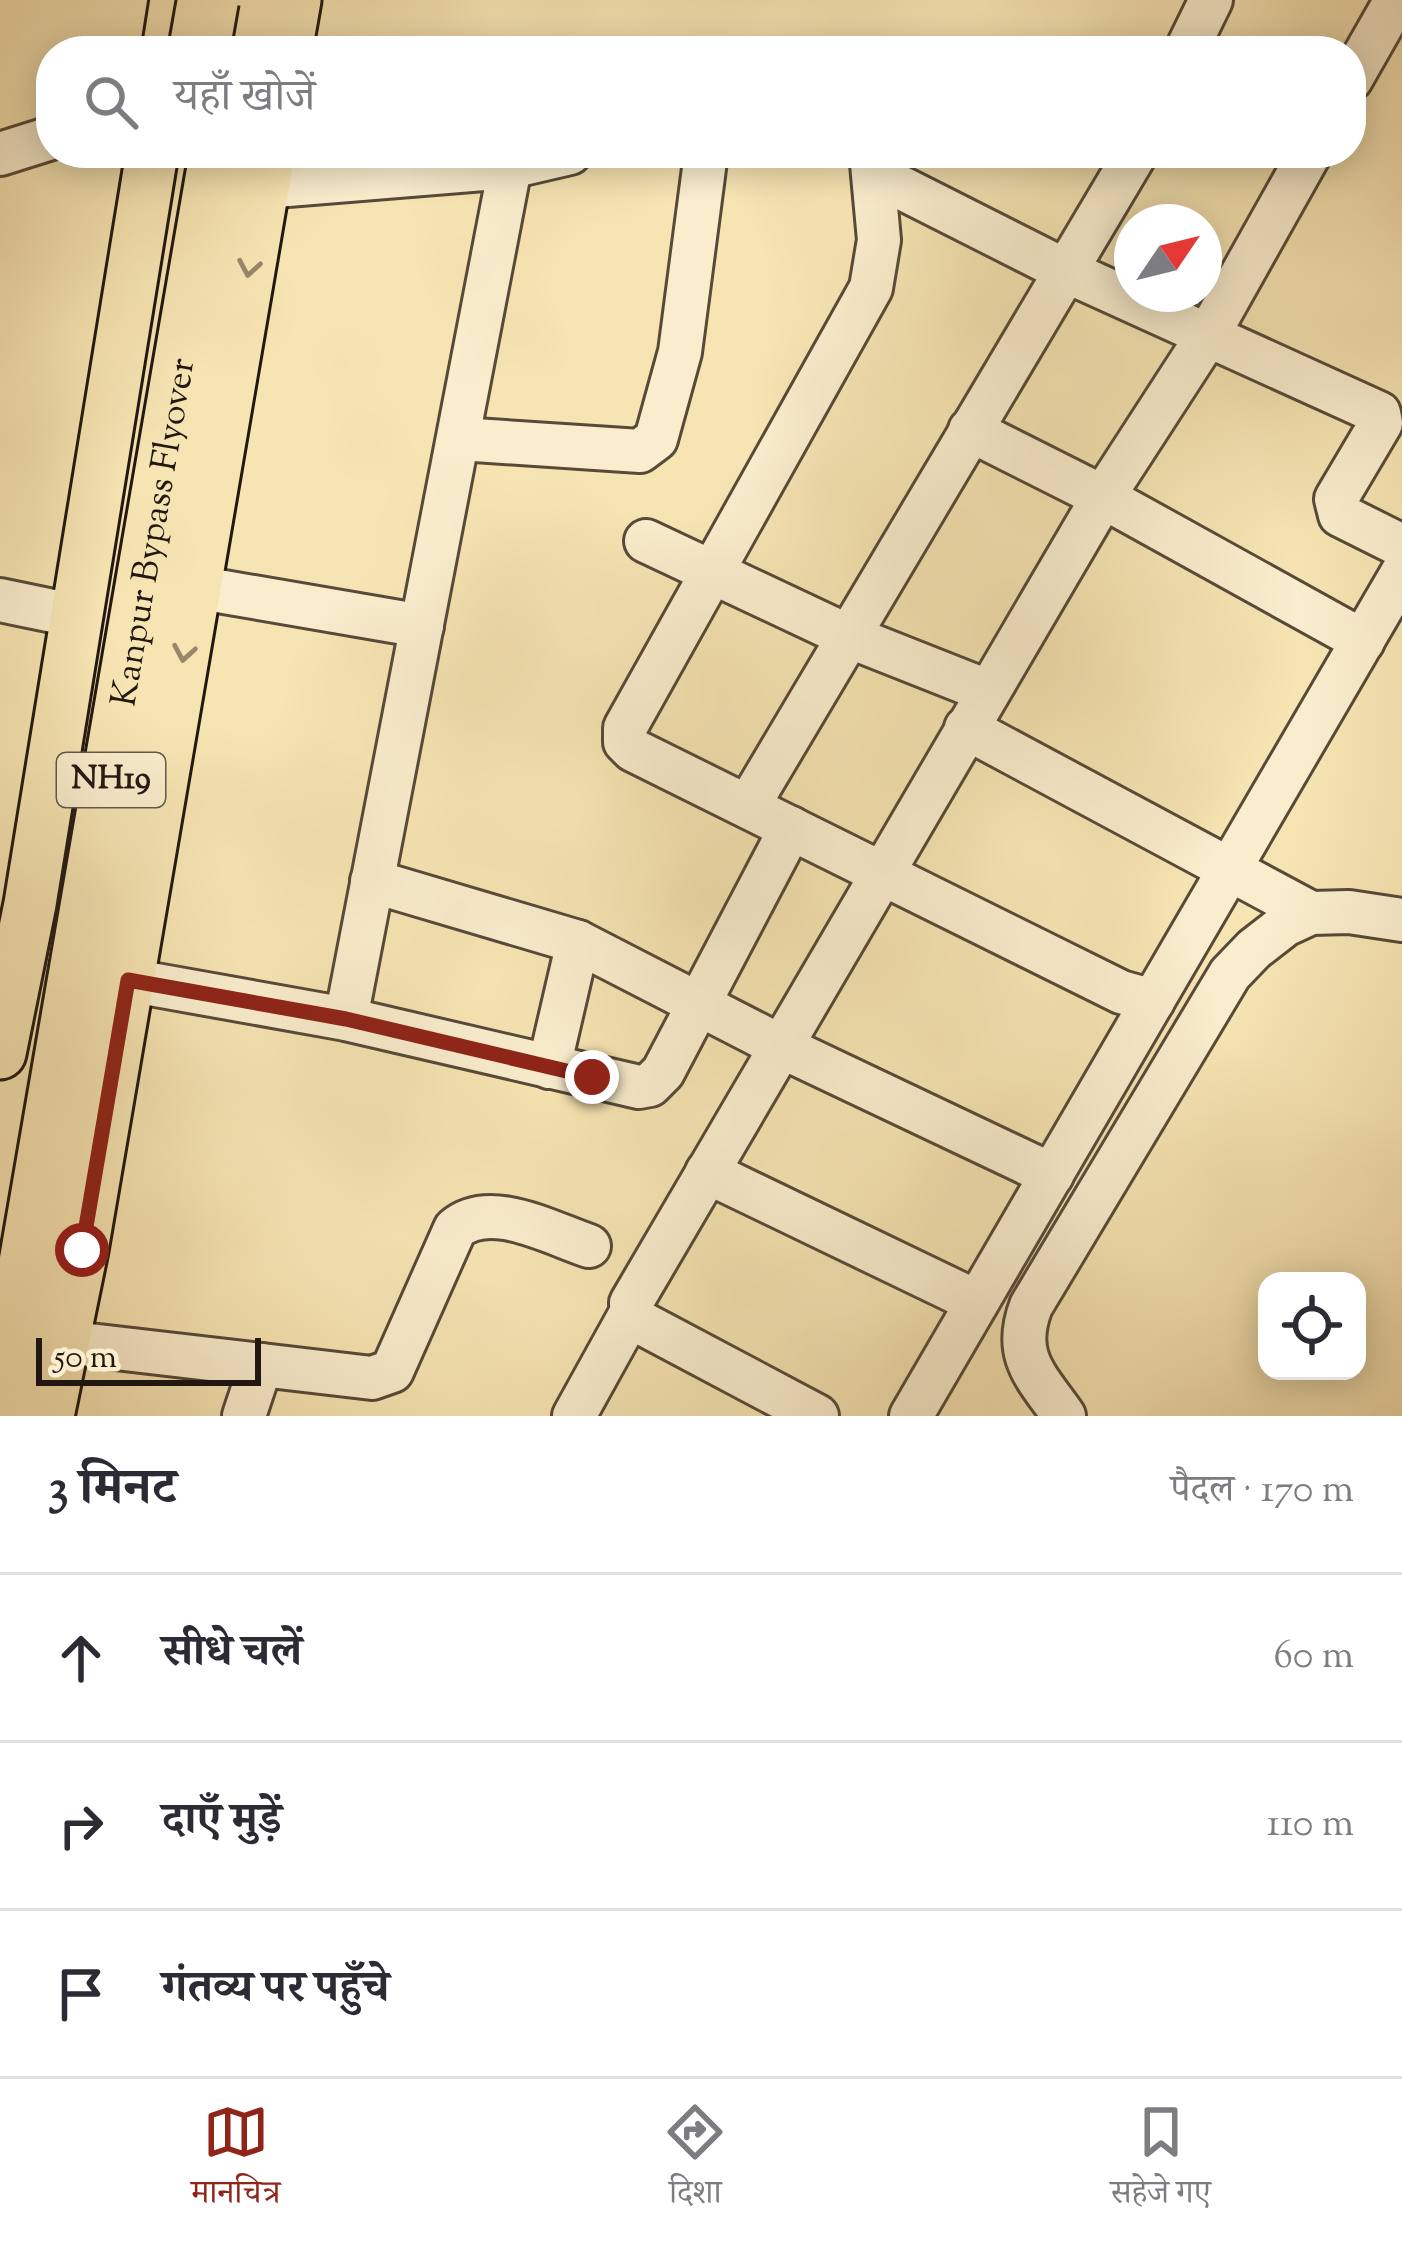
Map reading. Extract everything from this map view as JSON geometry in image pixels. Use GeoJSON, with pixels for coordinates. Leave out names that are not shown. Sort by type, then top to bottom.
{"type":"FeatureCollection","features":[{"type":"Feature","properties":{"kind":"highway"},"geometry":{"type":"LineString","coordinates":[[242,36],[248,0]]}},
{"type":"Feature","properties":{"kind":"highway","name":"Kanpur Bypass Flyover"},"geometry":{"type":"LineString","coordinates":[[0,1233],[179,168]]}},
{"type":"Feature","properties":{"kind":"highway","name":"Kanpur Bypass Flyover"},"geometry":{"type":"LineString","coordinates":[[0,1407],[29,1266],[156,510],[250,168]]}},
{"type":"Feature","properties":{"kind":"main road"},"geometry":{"type":"LineString","coordinates":[[289,36],[295,0]]}},
{"type":"Feature","properties":{"kind":"main road"},"geometry":{"type":"LineString","coordinates":[[0,1053],[8,971],[77,616],[150,168]]}},
{"type":"Feature","properties":{"kind":"main road"},"geometry":{"type":"LineString","coordinates":[[48,1416],[195,587],[250,168]]}},
{"type":"Feature","properties":{"kind":"street"},"geometry":{"type":"LineString","coordinates":[[185,23],[236,0]]}},
{"type":"Feature","properties":{"kind":"street"},"geometry":{"type":"LineString","coordinates":[[1193,36],[1211,0]]}},
{"type":"Feature","properties":{"kind":"street"},"geometry":{"type":"LineString","coordinates":[[1366,43],[1396,0]]}},
{"type":"Feature","properties":{"kind":"street"},"geometry":{"type":"LineString","coordinates":[[0,154],[36,143]]}},
{"type":"Feature","properties":{"kind":"street"},"geometry":{"type":"LineString","coordinates":[[346,1019],[510,168]]}},
{"type":"Feature","properties":{"kind":"street"},"geometry":{"type":"LineString","coordinates":[[460,439],[640,451],[656,439],[680,352],[704,168]]}},
{"type":"Feature","properties":{"kind":"street"},"geometry":{"type":"LineString","coordinates":[[873,168],[879,240],[871,289],[625,728],[625,742],[1121,992],[1153,1001]]}},
{"type":"Feature","properties":{"kind":"street"},"geometry":{"type":"LineString","coordinates":[[882,168],[1066,271],[1391,420]]}},
{"type":"Feature","properties":{"kind":"street"},"geometry":{"type":"LineString","coordinates":[[748,806],[1127,168]]}},
{"type":"Feature","properties":{"kind":"street"},"geometry":{"type":"LineString","coordinates":[[810,1414],[636,1320],[631,1304],[880,872],[1103,497],[1208,334],[1302,168]]}},
{"type":"Feature","properties":{"kind":"street"},"geometry":{"type":"LineString","coordinates":[[1391,420],[1381,423],[1336,499],[1336,509],[1402,546]]}},
{"type":"Feature","properties":{"kind":"street"},"geometry":{"type":"LineString","coordinates":[[970,430],[1103,497],[1363,641]]}},
{"type":"Feature","properties":{"kind":"street"},"geometry":{"type":"LineString","coordinates":[[646,541],[848,636],[987,691]]}},
{"type":"Feature","properties":{"kind":"street"},"geometry":{"type":"LineString","coordinates":[[911,1416],[1402,573]]}},
{"type":"Feature","properties":{"kind":"street"},"geometry":{"type":"LineString","coordinates":[[195,587],[422,626]]}},
{"type":"Feature","properties":{"kind":"street"},"geometry":{"type":"LineString","coordinates":[[0,600],[77,616]]}},
{"type":"Feature","properties":{"kind":"street"},"geometry":{"type":"LineString","coordinates":[[966,728],[1311,913]]}},
{"type":"Feature","properties":{"kind":"street"},"geometry":{"type":"LineString","coordinates":[[128,980],[346,1019],[639,1087],[650,1085],[663,1072],[791,827]]}},
{"type":"Feature","properties":{"kind":"street"},"geometry":{"type":"LineString","coordinates":[[372,881],[578,942],[780,1046],[1052,1175]]}},
{"type":"Feature","properties":{"kind":"street"},"geometry":{"type":"LineString","coordinates":[[1064,1416],[1024,1353],[1021,1332],[1031,1306],[1230,974],[1285,925],[1311,913],[1349,912],[1402,920]]}},
{"type":"Feature","properties":{"kind":"street"},"geometry":{"type":"LineString","coordinates":[[549,1066],[578,942]]}},
{"type":"Feature","properties":{"kind":"street"},"geometry":{"type":"LineString","coordinates":[[707,1172],[977,1302]]}},
{"type":"Feature","properties":{"kind":"street"},"geometry":{"type":"LineString","coordinates":[[64,1342],[372,1378],[392,1371],[455,1229],[469,1217],[490,1215],[589,1246]]}},
{"type":"Feature","properties":{"kind":"street"},"geometry":{"type":"LineString","coordinates":[[574,1416],[632,1313]]}},
{"type":"Feature","properties":{"kind":"street"},"geometry":{"type":"LineString","coordinates":[[244,1416],[261,1365]]}},
{"type":"Feature","properties":{"kind":"route"},"geometry":{"type":"LineString","coordinates":[[82,1250],[128,980],[346,1019],[592,1077]]}}]}
